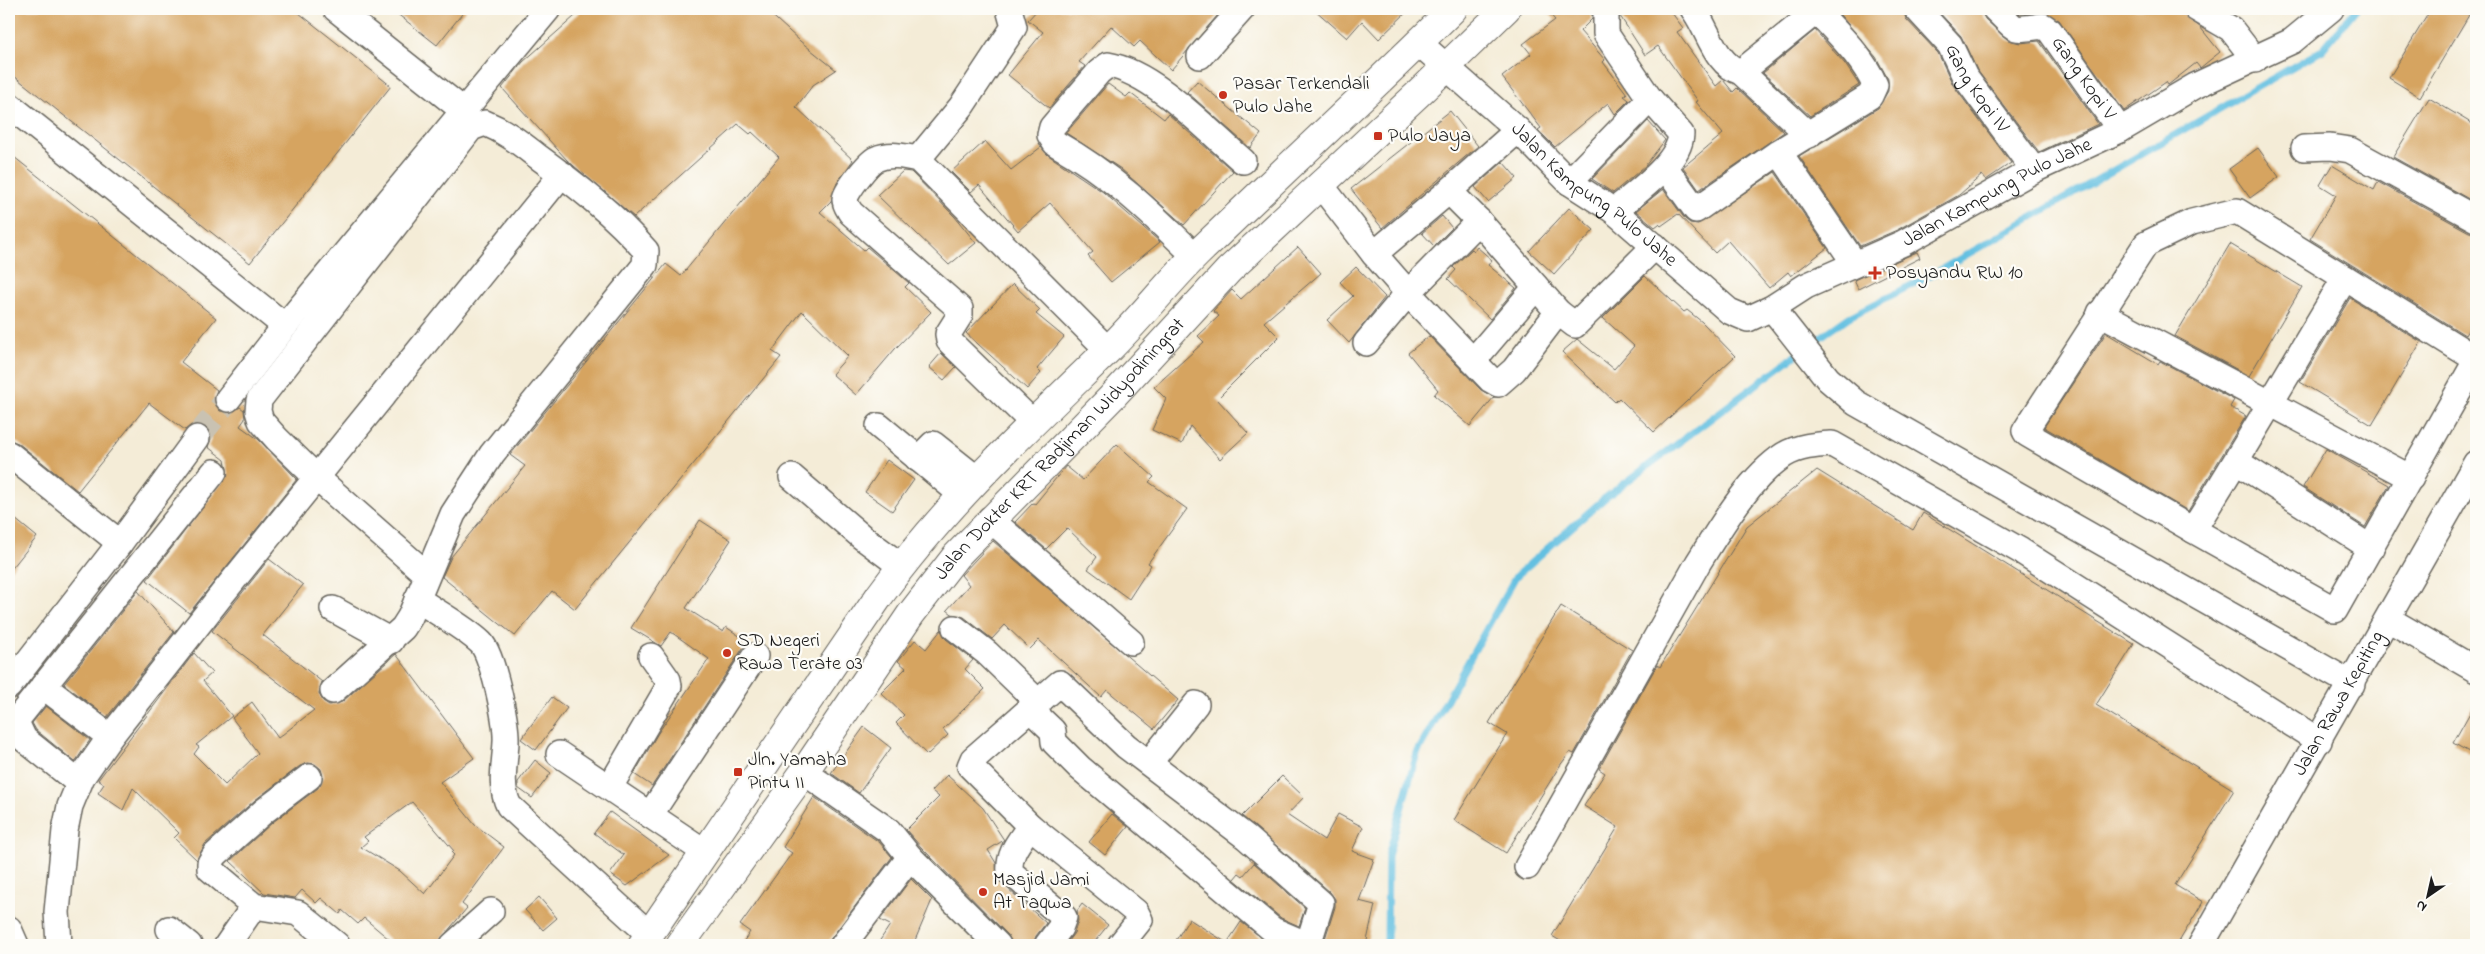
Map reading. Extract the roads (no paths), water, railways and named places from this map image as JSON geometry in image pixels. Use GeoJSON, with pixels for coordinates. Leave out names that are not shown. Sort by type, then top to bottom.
{"type":"FeatureCollection","features":[{"type":"Feature","properties":{"kind":"main road","name":"Jalan Dokter KRT Radjiman Widyodiningrat"},"geometry":{"type":"LineString","coordinates":[[646,940],[901,566],[969,487],[1032,422],[1108,350],[1195,256],[1453,9]]}},
{"type":"Feature","properties":{"kind":"main road","name":"Jalan Dokter KRT Radjiman Widyodiningrat"},"geometry":{"type":"LineString","coordinates":[[680,945],[804,772],[889,645],[956,556],[1111,398],[1229,270],[1446,68],[1506,9]]}},
{"type":"Feature","properties":{"kind":"main road"},"geometry":{"type":"LineString","coordinates":[[860,624],[870,625],[879,629],[886,636],[889,645]]}},
{"type":"Feature","properties":{"kind":"street"},"geometry":{"type":"LineString","coordinates":[[336,9],[464,111]]}},
{"type":"Feature","properties":{"kind":"street"},"geometry":{"type":"LineString","coordinates":[[228,399],[285,326],[548,9]]}},
{"type":"Feature","properties":{"kind":"street"},"geometry":{"type":"LineString","coordinates":[[918,159],[961,108],[1014,27],[1009,9]]}},
{"type":"Feature","properties":{"kind":"street"},"geometry":{"type":"LineString","coordinates":[[1200,56],[1242,9]]}},
{"type":"Feature","properties":{"kind":"street"},"geometry":{"type":"LineString","coordinates":[[1606,9],[1606,34],[1620,51],[1650,99],[1681,134],[1678,149],[1665,167],[1614,211]]}},
{"type":"Feature","properties":{"kind":"street"},"geometry":{"type":"LineString","coordinates":[[1693,9],[1723,62],[1736,70],[1809,135]]}},
{"type":"Feature","properties":{"kind":"street","name":"Gang Kopi IV"},"geometry":{"type":"LineString","coordinates":[[1916,9],[1950,45],[1965,78],[2034,170]]}},
{"type":"Feature","properties":{"kind":"street","name":"Gang Kopi V"},"geometry":{"type":"LineString","coordinates":[[1996,9],[2008,25],[2019,30],[2043,26],[2050,31],[2120,130]]}},
{"type":"Feature","properties":{"kind":"street"},"geometry":{"type":"LineString","coordinates":[[2197,9],[2231,29],[2255,60]]}},
{"type":"Feature","properties":{"kind":"street","name":"Jalan Kampung Pulo Jahe"},"geometry":{"type":"LineString","coordinates":[[1419,43],[1518,130],[1569,182],[1614,211],[1729,311],[1748,319],[1778,315],[1806,286],[1920,234],[2034,170],[2120,130],[2195,86],[2255,60],[2292,41],[2331,9]]}},
{"type":"Feature","properties":{"kind":"street"},"geometry":{"type":"LineString","coordinates":[[1665,167],[1696,210],[1779,152],[1870,96],[1875,85],[1849,45],[1818,10],[1736,70]]}},
{"type":"Feature","properties":{"kind":"street"},"geometry":{"type":"LineString","coordinates":[[1195,256],[1139,201],[1105,173],[1055,143],[1050,134],[1052,127],[1099,72],[1108,65],[1118,66],[1137,75],[1165,94],[1243,161]]}},
{"type":"Feature","properties":{"kind":"street"},"geometry":{"type":"LineString","coordinates":[[1569,182],[1650,99]]}},
{"type":"Feature","properties":{"kind":"street"},"geometry":{"type":"LineString","coordinates":[[9,106],[285,326]]}},
{"type":"Feature","properties":{"kind":"street"},"geometry":{"type":"LineString","coordinates":[[333,691],[391,641],[403,628],[418,599],[426,574],[453,514],[492,454],[645,265],[646,251],[633,236],[562,174],[500,129],[485,123],[471,128],[259,400],[258,410],[261,421],[317,478],[426,574]]}},
{"type":"Feature","properties":{"kind":"street"},"geometry":{"type":"LineString","coordinates":[[1374,254],[1518,130]]}},
{"type":"Feature","properties":{"kind":"street"},"geometry":{"type":"LineString","coordinates":[[2304,148],[2330,147],[2350,150],[2476,220]]}},
{"type":"Feature","properties":{"kind":"street"},"geometry":{"type":"LineString","coordinates":[[1779,152],[1855,264]]}},
{"type":"Feature","properties":{"kind":"street"},"geometry":{"type":"LineString","coordinates":[[1032,422],[949,341],[948,334],[960,315],[960,309],[851,213],[845,205],[845,197],[861,174],[875,159],[900,156],[918,159],[1108,350]]}},
{"type":"Feature","properties":{"kind":"street"},"geometry":{"type":"LineString","coordinates":[[59,945],[57,912],[65,830],[70,806],[79,783],[110,737],[562,174]]}},
{"type":"Feature","properties":{"kind":"street"},"geometry":{"type":"LineString","coordinates":[[1320,184],[1374,254],[1408,293],[1491,380],[1498,384],[1514,370],[1558,312]]}},
{"type":"Feature","properties":{"kind":"street"},"geometry":{"type":"LineString","coordinates":[[1449,191],[1479,221],[1558,312],[1568,322],[1575,325],[1580,323],[1655,246]]}},
{"type":"Feature","properties":{"kind":"street"},"geometry":{"type":"LineString","coordinates":[[2238,211],[2345,278],[2476,360],[2335,610],[2193,530],[2027,434],[2025,431],[2146,244],[2192,222],[2238,211]]}},
{"type":"Feature","properties":{"kind":"street"},"geometry":{"type":"LineString","coordinates":[[1366,344],[1408,293],[1479,221]]}},
{"type":"Feature","properties":{"kind":"street"},"geometry":{"type":"LineString","coordinates":[[2193,530],[2237,462],[2269,403],[2345,278]]}},
{"type":"Feature","properties":{"kind":"street"},"geometry":{"type":"LineString","coordinates":[[1473,361],[1536,287]]}},
{"type":"Feature","properties":{"kind":"street"},"geometry":{"type":"LineString","coordinates":[[2100,314],[2411,478]]}},
{"type":"Feature","properties":{"kind":"street"},"geometry":{"type":"LineString","coordinates":[[1778,315],[1828,379],[1856,402],[2352,684]]}},
{"type":"Feature","properties":{"kind":"street"},"geometry":{"type":"LineString","coordinates":[[879,426],[918,459],[969,487]]}},
{"type":"Feature","properties":{"kind":"street"},"geometry":{"type":"LineString","coordinates":[[9,686],[120,543],[197,438]]}},
{"type":"Feature","properties":{"kind":"street"},"geometry":{"type":"LineString","coordinates":[[1527,867],[1698,563],[1724,522],[1760,476],[1785,455],[1809,445],[1832,444],[2021,551],[2319,741]]}},
{"type":"Feature","properties":{"kind":"street"},"geometry":{"type":"LineString","coordinates":[[9,454],[120,543]]}},
{"type":"Feature","properties":{"kind":"street"},"geometry":{"type":"LineString","coordinates":[[2237,462],[2371,548]]}},
{"type":"Feature","properties":{"kind":"street","name":"Jalan Rawa Kepiting"},"geometry":{"type":"LineString","coordinates":[[2201,945],[2352,684],[2476,463]]}},
{"type":"Feature","properties":{"kind":"street"},"geometry":{"type":"LineString","coordinates":[[79,783],[20,735],[19,718],[214,472]]}},
{"type":"Feature","properties":{"kind":"street"},"geometry":{"type":"LineString","coordinates":[[792,477],[862,538],[901,566]]}},
{"type":"Feature","properties":{"kind":"street"},"geometry":{"type":"LineString","coordinates":[[990,520],[1131,642]]}},
{"type":"Feature","properties":{"kind":"street"},"geometry":{"type":"LineString","coordinates":[[418,599],[481,643],[489,655],[506,729],[502,782],[508,806],[646,940]]}},
{"type":"Feature","properties":{"kind":"street"},"geometry":{"type":"LineString","coordinates":[[333,609],[391,641]]}},
{"type":"Feature","properties":{"kind":"street"},"geometry":{"type":"LineString","coordinates":[[2388,619],[2476,670]]}},
{"type":"Feature","properties":{"kind":"street"},"geometry":{"type":"LineString","coordinates":[[955,628],[987,653],[1035,706],[1053,731],[1054,742],[1080,768],[1273,930],[1308,945],[1321,903],[1246,836],[1126,746],[1060,683],[1035,706],[973,759],[970,766],[1030,826],[1136,912],[1140,920],[1120,945]]}},
{"type":"Feature","properties":{"kind":"street"},"geometry":{"type":"LineString","coordinates":[[610,786],[669,686],[668,680],[651,656]]}},
{"type":"Feature","properties":{"kind":"street"},"geometry":{"type":"LineString","coordinates":[[650,814],[755,656]]}},
{"type":"Feature","properties":{"kind":"street"},"geometry":{"type":"LineString","coordinates":[[43,686],[110,737]]}},
{"type":"Feature","properties":{"kind":"street"},"geometry":{"type":"LineString","coordinates":[[1148,763],[1196,704]]}},
{"type":"Feature","properties":{"kind":"street"},"geometry":{"type":"LineString","coordinates":[[559,754],[610,786],[705,852]]}},
{"type":"Feature","properties":{"kind":"street"},"geometry":{"type":"LineString","coordinates":[[804,772],[889,831],[910,857],[998,945]]}},
{"type":"Feature","properties":{"kind":"street"},"geometry":{"type":"LineString","coordinates":[[309,777],[264,810],[215,855],[210,863],[210,869],[254,906],[298,913],[336,945]]}},
{"type":"Feature","properties":{"kind":"street"},"geometry":{"type":"LineString","coordinates":[[1030,826],[1009,861],[1010,872],[1064,917],[1060,928],[1047,945]]}},
{"type":"Feature","properties":{"kind":"street"},"geometry":{"type":"LineString","coordinates":[[843,945],[910,857]]}},
{"type":"Feature","properties":{"kind":"street"},"geometry":{"type":"LineString","coordinates":[[227,945],[254,906]]}},
{"type":"Feature","properties":{"kind":"street"},"geometry":{"type":"LineString","coordinates":[[453,945],[491,911]]}},
{"type":"Feature","properties":{"kind":"street"},"geometry":{"type":"LineString","coordinates":[[9,929],[16,945]]}},
{"type":"Feature","properties":{"kind":"street"},"geometry":{"type":"LineString","coordinates":[[169,929],[189,945]]}},
{"type":"Feature","properties":{"kind":"waterway"},"geometry":{"type":"LineString","coordinates":[[1387,945],[1388,856],[1417,753],[1516,576],[1605,498],[1849,317],[1935,273],[2322,50],[2356,9]]}},
{"type":"Feature","properties":{"kind":"tunnel"},"geometry":{"type":"LineString","coordinates":[[197,438],[228,399]]}},
{"type":"Feature","properties":{"kind":"place","name":"Pasar Terkendali Pulo Jahe"},"geometry":{"type":"Point","coordinates":[1223,95]}},
{"type":"Feature","properties":{"kind":"place","name":"Pulo Jaya"},"geometry":{"type":"Point","coordinates":[1378,136]}},
{"type":"Feature","properties":{"kind":"place","name":"Posyandu RW 10"},"geometry":{"type":"Point","coordinates":[1875,273]}},
{"type":"Feature","properties":{"kind":"place","name":"SD Negeri Rawa Terate 03"},"geometry":{"type":"Point","coordinates":[727,653]}},
{"type":"Feature","properties":{"kind":"place","name":"Jln. Yamaha Pintu II"},"geometry":{"type":"Point","coordinates":[738,772]}},
{"type":"Feature","properties":{"kind":"place","name":"Masjid Jami At Taqwa"},"geometry":{"type":"Point","coordinates":[983,892]}}]}
